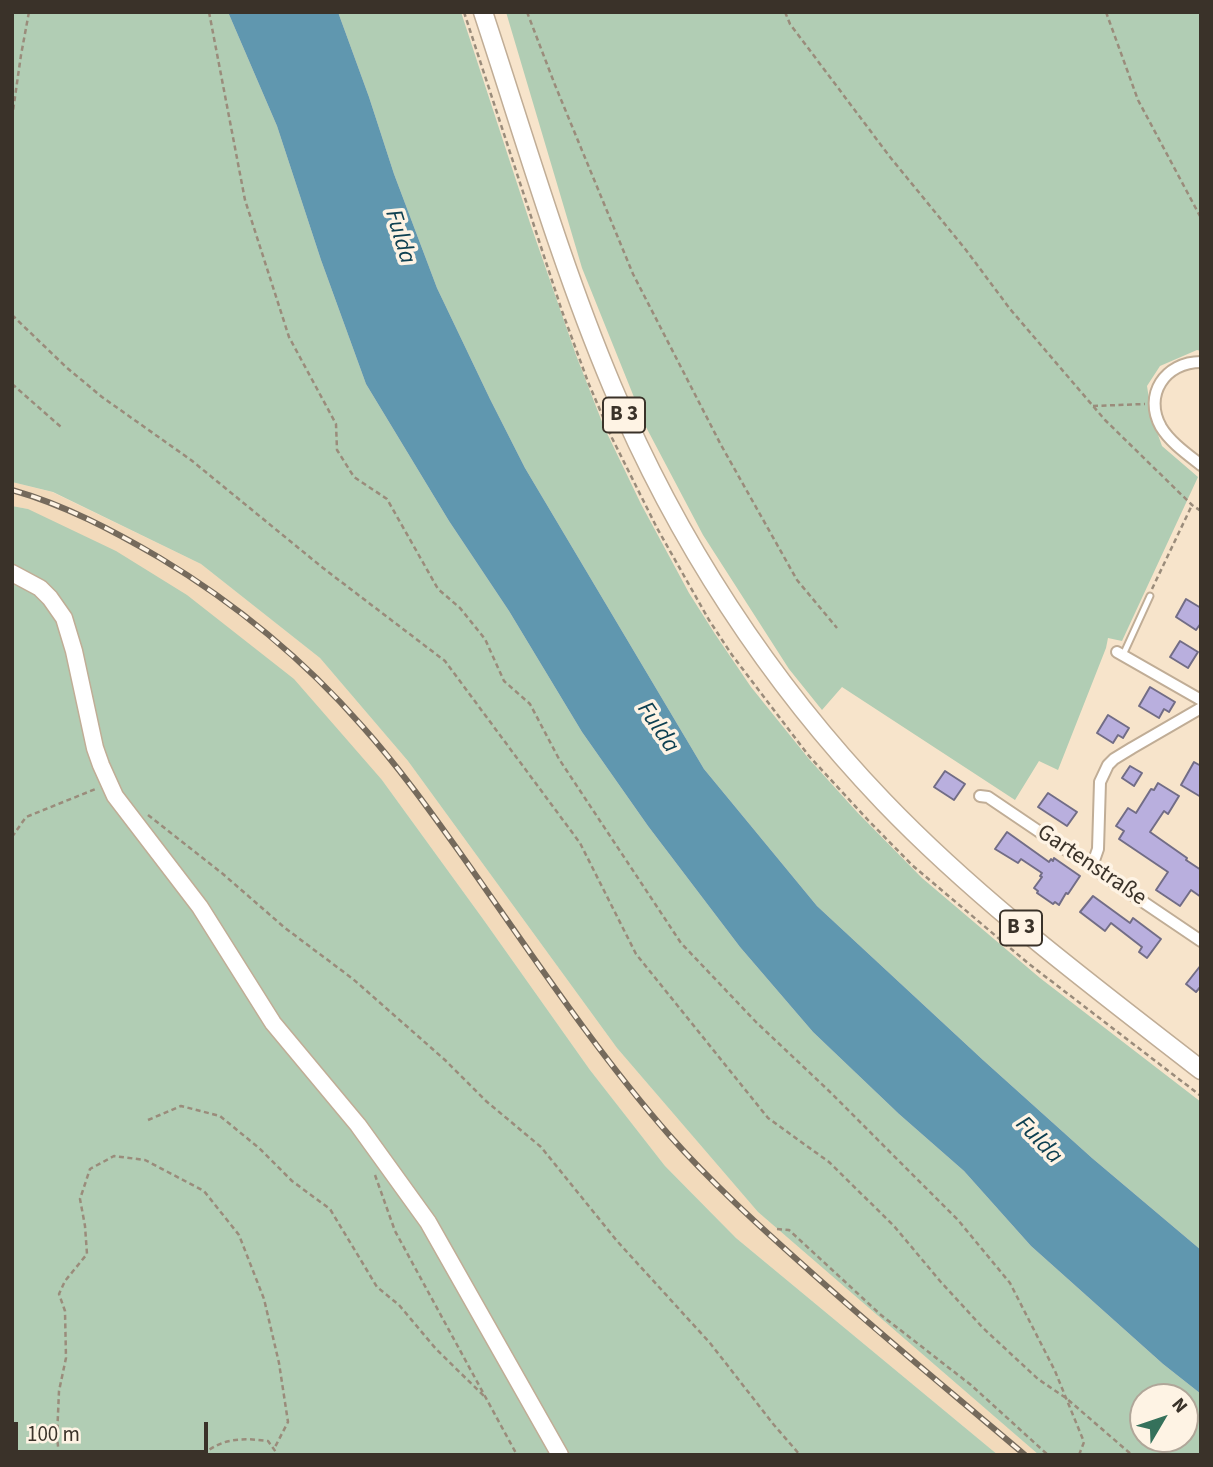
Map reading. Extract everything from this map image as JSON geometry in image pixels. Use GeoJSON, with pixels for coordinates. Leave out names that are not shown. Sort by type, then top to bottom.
{"type":"FeatureCollection","features":[{"type":"Feature","properties":{"kind":"main road","name":"B 3"},"geometry":{"type":"LineString","coordinates":[[483,12],[562,253],[612,387],[651,471],[682,529],[735,616],[792,696],[855,771],[914,832],[978,892],[1201,1070]]}},
{"type":"Feature","properties":{"kind":"street"},"geometry":{"type":"LineString","coordinates":[[1201,362],[1180,366],[1167,375],[1159,384],[1155,404],[1155,413],[1162,428],[1181,449],[1201,465]]}},
{"type":"Feature","properties":{"kind":"street"},"geometry":{"type":"LineString","coordinates":[[12,573],[40,588],[64,618],[95,748],[116,796],[200,907],[273,1023],[358,1125],[428,1222],[560,1455]]}},
{"type":"Feature","properties":{"kind":"street"},"geometry":{"type":"LineString","coordinates":[[1120,653],[1201,700]]}},
{"type":"Feature","properties":{"kind":"street"},"geometry":{"type":"LineString","coordinates":[[1092,866],[1098,849],[1100,782],[1108,765],[1114,758],[1201,708]]}},
{"type":"Feature","properties":{"kind":"street","name":"Gartenstraße"},"geometry":{"type":"LineString","coordinates":[[979,796],[988,797],[1201,941]]}},
{"type":"Feature","properties":{"kind":"lane"},"geometry":{"type":"LineString","coordinates":[[1120,653],[1150,596]]}},
{"type":"Feature","properties":{"kind":"path"},"geometry":{"type":"LineString","coordinates":[[12,118],[29,12]]}},
{"type":"Feature","properties":{"kind":"path"},"geometry":{"type":"LineString","coordinates":[[209,12],[245,200],[289,337],[336,424],[337,450],[354,477],[387,499],[438,589],[460,608],[485,639],[504,681],[530,704],[559,759],[681,943],[756,1022],[958,1220],[1010,1283],[1055,1371],[1084,1442],[1079,1455]]}},
{"type":"Feature","properties":{"kind":"path"},"geometry":{"type":"LineString","coordinates":[[464,12],[562,311],[607,427],[657,528],[732,655],[809,756],[912,865],[1029,964],[1201,1096]]}},
{"type":"Feature","properties":{"kind":"path"},"geometry":{"type":"LineString","coordinates":[[527,12],[639,286],[721,445],[797,580],[837,628]]}},
{"type":"Feature","properties":{"kind":"path"},"geometry":{"type":"LineString","coordinates":[[785,12],[790,24],[890,157],[1010,309],[1105,419],[1201,511]]}},
{"type":"Feature","properties":{"kind":"path"},"geometry":{"type":"LineString","coordinates":[[1106,12],[1138,100],[1197,215],[1201,218]]}},
{"type":"Feature","properties":{"kind":"path"},"geometry":{"type":"LineString","coordinates":[[12,315],[102,397],[191,460],[323,568],[445,661],[579,843],[636,954],[768,1118],[829,1162],[894,1226],[983,1328],[1038,1379],[1066,1398],[1132,1455]]}},
{"type":"Feature","properties":{"kind":"path"},"geometry":{"type":"LineString","coordinates":[[12,384],[61,427]]}},
{"type":"Feature","properties":{"kind":"path"},"geometry":{"type":"LineString","coordinates":[[1093,406],[1155,404]]}},
{"type":"Feature","properties":{"kind":"path"},"geometry":{"type":"LineString","coordinates":[[1150,596],[1192,505]]}},
{"type":"Feature","properties":{"kind":"path"},"geometry":{"type":"LineString","coordinates":[[12,837],[26,817],[109,783]]}},
{"type":"Feature","properties":{"kind":"path"},"geometry":{"type":"LineString","coordinates":[[148,815],[223,874],[285,928],[353,979],[445,1060],[486,1101],[541,1147],[617,1241],[710,1343],[800,1455]]}},
{"type":"Feature","properties":{"kind":"path"},"geometry":{"type":"LineString","coordinates":[[148,1120],[181,1106],[220,1116],[259,1148],[292,1181],[330,1209],[377,1287],[399,1305],[436,1349],[486,1398]]}},
{"type":"Feature","properties":{"kind":"path"},"geometry":{"type":"LineString","coordinates":[[60,1455],[57,1437],[58,1402],[65,1358],[65,1311],[59,1294],[65,1281],[87,1254],[80,1199],[90,1169],[114,1156],[145,1160],[204,1191],[239,1235],[264,1299],[279,1363],[288,1422],[274,1449]]}},
{"type":"Feature","properties":{"kind":"path"},"geometry":{"type":"LineString","coordinates":[[374,1172],[395,1231],[517,1455]]}},
{"type":"Feature","properties":{"kind":"path"},"geometry":{"type":"LineString","coordinates":[[777,1228],[789,1230],[881,1315],[971,1385],[1048,1455]]}},
{"type":"Feature","properties":{"kind":"path"},"geometry":{"type":"LineString","coordinates":[[204,1455],[210,1448],[226,1441],[246,1438],[268,1441],[278,1455]]}},
{"type":"Feature","properties":{"kind":"shaded area"},"geometry":{"type":"Polygon","coordinates":[[[12,482],[52,492],[201,564],[320,658],[408,761],[617,1048],[758,1212],[1039,1455],[998,1455],[736,1238],[665,1166],[590,1070],[382,780],[28,509],[12,506],[12,482]]]}},
{"type":"Feature","properties":{"kind":"green space"},"geometry":{"type":"Polygon","coordinates":[[[12,12],[228,12],[277,126],[321,260],[366,384],[582,732],[648,826],[740,947],[813,1032],[964,1171],[1031,1246],[1187,1383],[1129,1383],[1129,1453],[1199,1453],[1199,1392],[1201,1455],[1039,1455],[758,1212],[617,1048],[408,761],[320,658],[201,564],[53,492],[12,482],[12,12]]]}},
{"type":"Feature","properties":{"kind":"green space"},"geometry":{"type":"Polygon","coordinates":[[[338,12],[461,12],[530,223],[604,427],[641,504],[689,593],[751,687],[809,759],[922,878],[1040,978],[1201,1102],[1201,1250],[1092,1158],[817,906],[704,769],[525,468],[490,399],[437,288],[338,12]]]}},
{"type":"Feature","properties":{"kind":"green space"},"geometry":{"type":"Polygon","coordinates":[[[506,12],[1201,12],[1201,351],[1197,350],[1160,366],[1147,386],[1152,418],[1162,446],[1198,477],[1122,641],[1108,638],[1058,770],[1039,761],[1015,800],[842,687],[822,710],[789,669],[703,535],[646,427],[582,268],[506,12]]]}},
{"type":"Feature","properties":{"kind":"green space"},"geometry":{"type":"Polygon","coordinates":[[[12,506],[28,509],[116,551],[187,595],[294,679],[382,780],[590,1070],[665,1166],[736,1238],[998,1455],[12,1455],[12,506]]]}},
{"type":"Feature","properties":{"kind":"water","name":"Fulda"},"geometry":{"type":"Polygon","coordinates":[[[228,12],[338,12],[437,288],[490,399],[525,468],[704,769],[817,906],[1092,1158],[1201,1250],[1201,1394],[1199,1383],[1187,1383],[1163,1364],[1031,1246],[964,1171],[813,1032],[740,947],[648,826],[582,732],[366,384],[321,260],[277,126],[228,12]]]}},
{"type":"Feature","properties":{"kind":"building"},"geometry":{"type":"Polygon","coordinates":[[[1186,599],[1201,608],[1201,623],[1196,630],[1176,617],[1186,599]]]}},
{"type":"Feature","properties":{"kind":"building"},"geometry":{"type":"Polygon","coordinates":[[[1180,641],[1198,652],[1188,668],[1170,657],[1180,641]]]}},
{"type":"Feature","properties":{"kind":"building"},"geometry":{"type":"Polygon","coordinates":[[[1150,687],[1175,702],[1169,712],[1164,709],[1159,718],[1139,706],[1150,687]]]}},
{"type":"Feature","properties":{"kind":"building"},"geometry":{"type":"Polygon","coordinates":[[[1108,715],[1129,728],[1123,738],[1118,735],[1113,743],[1097,733],[1108,715]]]}},
{"type":"Feature","properties":{"kind":"building"},"geometry":{"type":"Polygon","coordinates":[[[1194,762],[1201,766],[1201,797],[1181,785],[1194,762]]]}},
{"type":"Feature","properties":{"kind":"building"},"geometry":{"type":"Polygon","coordinates":[[[1130,766],[1142,773],[1134,786],[1122,778],[1130,766]]]}},
{"type":"Feature","properties":{"kind":"building"},"geometry":{"type":"Polygon","coordinates":[[[945,771],[965,784],[954,800],[934,787],[945,771]]]}},
{"type":"Feature","properties":{"kind":"building"},"geometry":{"type":"Polygon","coordinates":[[[1158,783],[1179,796],[1168,814],[1164,811],[1150,832],[1201,870],[1201,897],[1191,890],[1180,906],[1156,890],[1168,872],[1119,839],[1124,831],[1116,826],[1128,808],[1136,813],[1158,783]]]}},
{"type":"Feature","properties":{"kind":"building"},"geometry":{"type":"Polygon","coordinates":[[[1048,793],[1077,812],[1067,826],[1038,807],[1048,793]]]}},
{"type":"Feature","properties":{"kind":"building"},"geometry":{"type":"Polygon","coordinates":[[[1007,832],[1049,862],[1054,858],[1080,876],[1059,905],[1055,902],[1053,904],[1034,888],[1042,873],[1021,859],[1018,863],[995,849],[1007,832]]]}},
{"type":"Feature","properties":{"kind":"building"},"geometry":{"type":"Polygon","coordinates":[[[1093,896],[1130,923],[1133,918],[1161,939],[1147,958],[1139,952],[1142,947],[1111,923],[1105,931],[1080,912],[1093,896]]]}},
{"type":"Feature","properties":{"kind":"building"},"geometry":{"type":"Polygon","coordinates":[[[1201,965],[1201,986],[1196,992],[1186,984],[1201,965]]]}},
{"type":"Feature","properties":{"kind":"railway"},"geometry":{"type":"LineString","coordinates":[[12,490],[89,520],[160,558],[215,594],[293,656],[340,702],[388,756],[587,1032],[670,1136],[786,1250],[1025,1455]]}}]}
